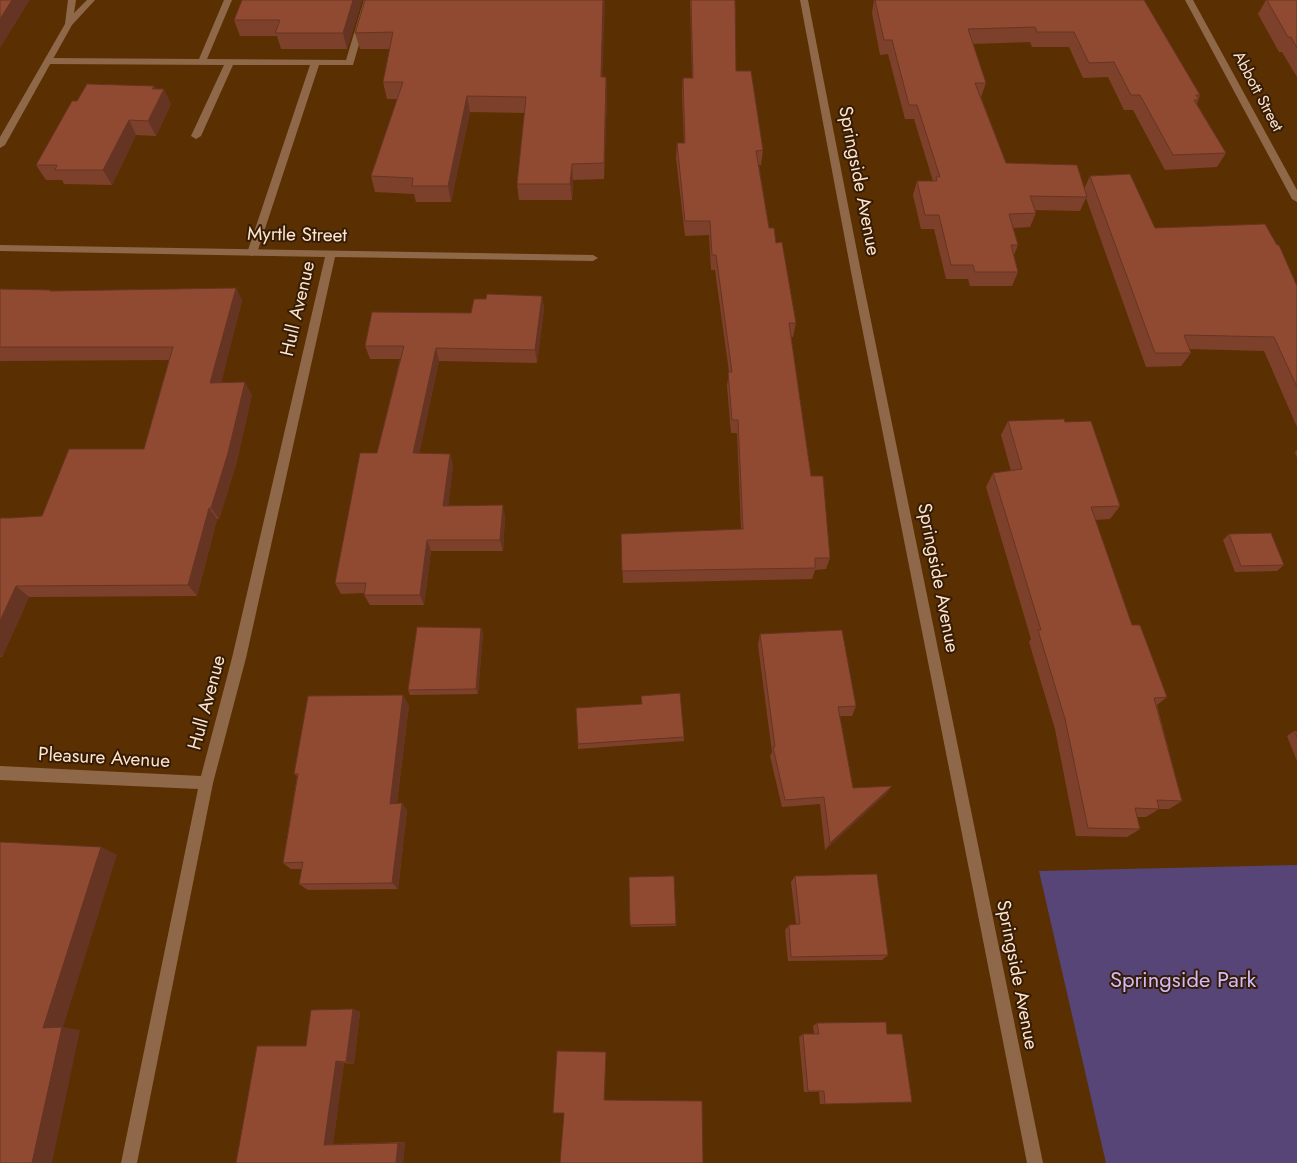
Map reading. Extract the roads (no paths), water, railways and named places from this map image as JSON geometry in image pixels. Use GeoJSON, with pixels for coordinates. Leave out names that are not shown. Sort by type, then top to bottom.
{"type":"FeatureCollection","features":[{"type":"Feature","properties":{"kind":"street"},"geometry":{"type":"LineString","coordinates":[[69,24],[72,0]]}},
{"type":"Feature","properties":{"kind":"street"},"geometry":{"type":"LineString","coordinates":[[0,145],[69,24],[91,0]]}},
{"type":"Feature","properties":{"kind":"street"},"geometry":{"type":"LineString","coordinates":[[202,62],[228,0]]}},
{"type":"Feature","properties":{"kind":"street"},"geometry":{"type":"LineString","coordinates":[[48,61],[350,63],[368,0]]}},
{"type":"Feature","properties":{"kind":"street","name":"Springside Avenue"},"geometry":{"type":"LineString","coordinates":[[804,0],[859,287],[1035,1163]]}},
{"type":"Feature","properties":{"kind":"street","name":"Abbott Street"},"geometry":{"type":"LineString","coordinates":[[1189,0],[1297,199]]}},
{"type":"Feature","properties":{"kind":"street"},"geometry":{"type":"LineString","coordinates":[[196,136],[230,62]]}},
{"type":"Feature","properties":{"kind":"street"},"geometry":{"type":"LineString","coordinates":[[252,253],[314,63]]}},
{"type":"Feature","properties":{"kind":"street","name":"Myrtle Street"},"geometry":{"type":"LineString","coordinates":[[0,248],[593,258]]}},
{"type":"Feature","properties":{"kind":"street","name":"Hull Avenue"},"geometry":{"type":"LineString","coordinates":[[129,1163],[206,783],[239,658],[330,254]]}},
{"type":"Feature","properties":{"kind":"street","name":"Pleasure Avenue"},"geometry":{"type":"LineString","coordinates":[[0,773],[206,783]]}},
{"type":"Feature","properties":{"kind":"park label","name":"Springside Park"},"geometry":{"type":"Point","coordinates":[1183,982]}}]}
